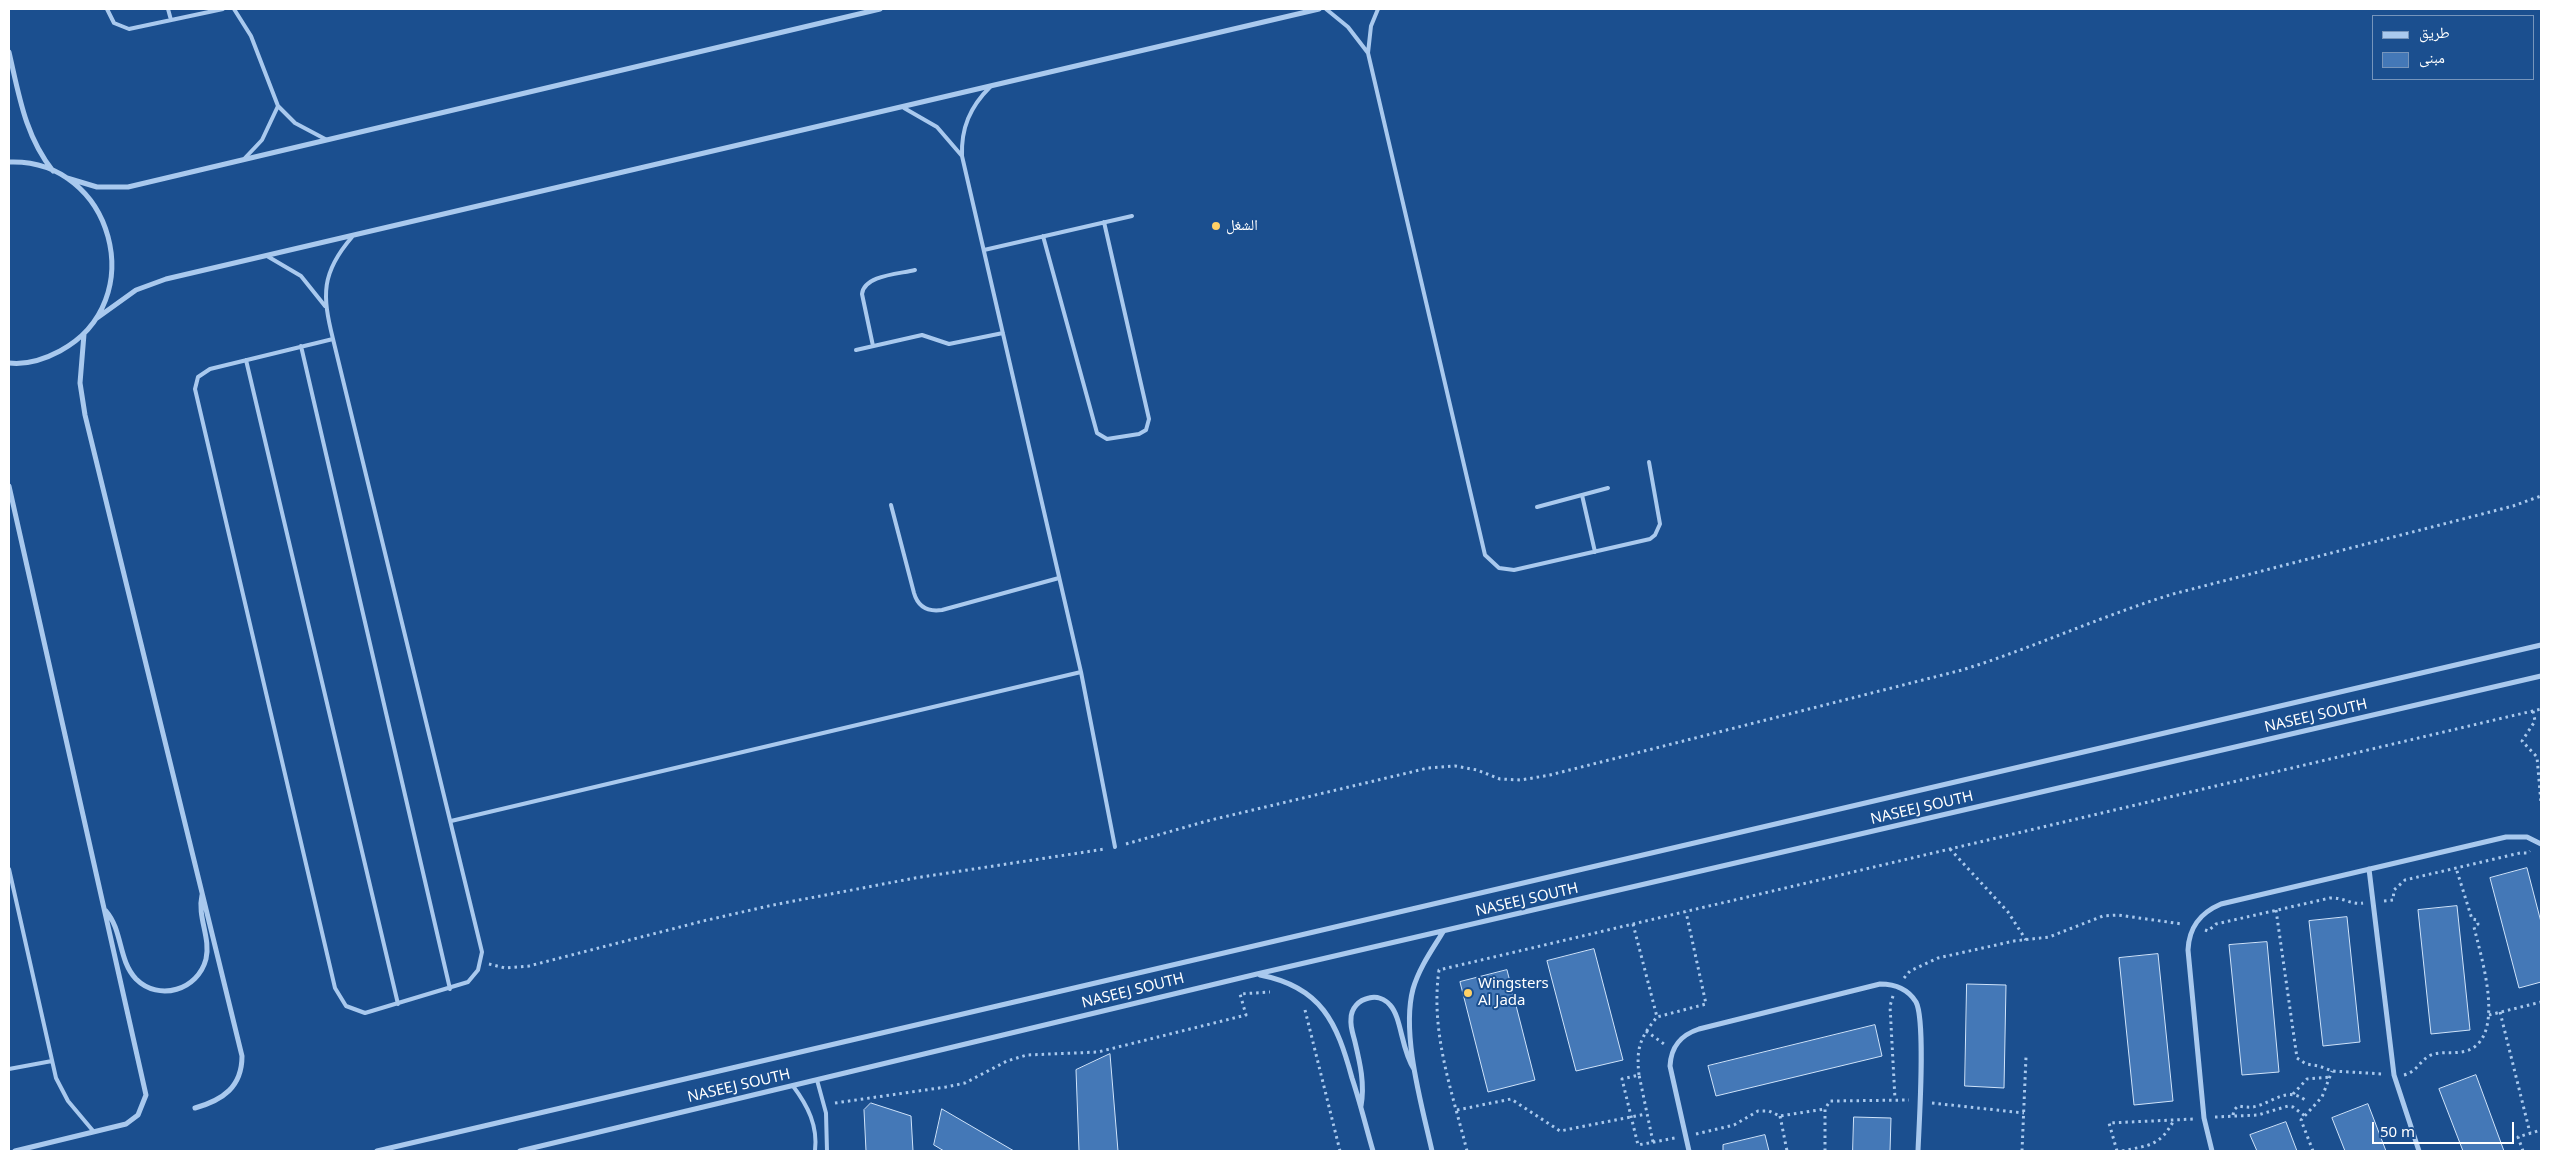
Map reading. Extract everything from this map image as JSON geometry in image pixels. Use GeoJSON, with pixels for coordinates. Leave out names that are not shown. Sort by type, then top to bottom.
{"type":"FeatureCollection","features":[{"type":"Feature","properties":{"kind":"street"},"geometry":{"type":"LineString","coordinates":[[9,162],[35,165],[54,171],[67,178],[97,187],[128,186],[880,9]]}},
{"type":"Feature","properties":{"kind":"street"},"geometry":{"type":"LineString","coordinates":[[9,364],[32,362],[51,356],[68,347],[84,334],[97,318],[122,298],[151,284],[1319,9]]}},
{"type":"Feature","properties":{"kind":"street"},"geometry":{"type":"LineString","coordinates":[[9,52],[29,132],[35,146],[54,171]]}},
{"type":"Feature","properties":{"kind":"street"},"geometry":{"type":"LineString","coordinates":[[67,178],[84,193],[98,211],[109,239],[112,253],[112,276],[107,298],[97,318]]}},
{"type":"Feature","properties":{"kind":"street"},"geometry":{"type":"LineString","coordinates":[[84,334],[80,383],[85,415],[241,1048],[242,1064],[238,1079],[230,1092],[217,1101],[195,1108]]}},
{"type":"Feature","properties":{"kind":"street"},"geometry":{"type":"LineString","coordinates":[[9,486],[146,1095],[142,1109],[132,1120],[94,1132],[15,1151]]}},
{"type":"Feature","properties":{"kind":"street"},"geometry":{"type":"LineString","coordinates":[[377,1151],[2541,645]]}},
{"type":"Feature","properties":{"kind":"street","name":"NASEEJ SOUTH"},"geometry":{"type":"LineString","coordinates":[[520,1151],[1257,974],[2541,676]]}},
{"type":"Feature","properties":{"kind":"street"},"geometry":{"type":"LineString","coordinates":[[2212,1151],[2204,1118],[2188,950],[2194,926],[2205,912],[2221,904],[2506,837],[2516,836],[2539,843]]}},
{"type":"Feature","properties":{"kind":"street"},"geometry":{"type":"LineString","coordinates":[[2369,870],[2394,1075],[2419,1151]]}},
{"type":"Feature","properties":{"kind":"street"},"geometry":{"type":"LineString","coordinates":[[104,909],[118,929],[126,965],[131,973],[138,981],[154,990],[174,990],[191,982],[203,968],[206,958],[207,949],[201,916],[202,892]]}},
{"type":"Feature","properties":{"kind":"street"},"geometry":{"type":"LineString","coordinates":[[1432,1151],[1409,1030],[1410,1003],[1423,965],[1444,932]]}},
{"type":"Feature","properties":{"kind":"street"},"geometry":{"type":"LineString","coordinates":[[1257,974],[1284,981],[1297,988],[1309,996],[1328,1015],[1341,1038],[1373,1151]]}},
{"type":"Feature","properties":{"kind":"street"},"geometry":{"type":"LineString","coordinates":[[1689,1151],[1670,1066],[1673,1050],[1684,1035],[1699,1029],[1880,984],[1897,986],[1910,995],[1920,1016],[1918,1151]]}},
{"type":"Feature","properties":{"kind":"street"},"geometry":{"type":"LineString","coordinates":[[1361,1108],[1363,1081],[1350,1019],[1355,1006],[1360,1002],[1372,997],[1386,1001],[1391,1006],[1405,1052],[1416,1071]]}},
{"type":"Feature","properties":{"kind":"lane"},"geometry":{"type":"LineString","coordinates":[[107,9],[114,23],[124,28],[223,9]]}},
{"type":"Feature","properties":{"kind":"lane"},"geometry":{"type":"LineString","coordinates":[[168,9],[171,20]]}},
{"type":"Feature","properties":{"kind":"lane"},"geometry":{"type":"LineString","coordinates":[[234,9],[251,36],[278,106],[295,123],[326,140]]}},
{"type":"Feature","properties":{"kind":"lane"},"geometry":{"type":"LineString","coordinates":[[1326,9],[1348,27],[1368,53]]}},
{"type":"Feature","properties":{"kind":"lane"},"geometry":{"type":"LineString","coordinates":[[1378,9],[1371,26],[1368,53],[1485,555],[1499,568],[1514,570],[1643,541],[1655,535],[1660,524],[1649,462]]}},
{"type":"Feature","properties":{"kind":"lane"},"geometry":{"type":"LineString","coordinates":[[990,87],[973,107],[967,118],[961,144],[962,156],[1081,672],[1115,847]]}},
{"type":"Feature","properties":{"kind":"lane"},"geometry":{"type":"LineString","coordinates":[[245,158],[268,129],[278,106]]}},
{"type":"Feature","properties":{"kind":"lane"},"geometry":{"type":"LineString","coordinates":[[904,108],[936,127],[962,156]]}},
{"type":"Feature","properties":{"kind":"lane"},"geometry":{"type":"LineString","coordinates":[[984,250],[1132,216]]}},
{"type":"Feature","properties":{"kind":"lane"},"geometry":{"type":"LineString","coordinates":[[1043,236],[1097,432],[1107,439],[1139,434],[1146,430],[1149,419],[1104,222]]}},
{"type":"Feature","properties":{"kind":"lane"},"geometry":{"type":"LineString","coordinates":[[333,339],[206,371],[198,377],[195,389],[335,988],[341,1000],[358,1012],[365,1013],[468,982],[474,977],[482,961],[482,952],[325,306],[331,269],[352,237]]}},
{"type":"Feature","properties":{"kind":"lane"},"geometry":{"type":"LineString","coordinates":[[267,256],[300,276],[325,306]]}},
{"type":"Feature","properties":{"kind":"lane"},"geometry":{"type":"LineString","coordinates":[[873,346],[862,294],[864,286],[870,281],[915,270]]}},
{"type":"Feature","properties":{"kind":"lane"},"geometry":{"type":"LineString","coordinates":[[856,350],[922,335],[949,344],[1003,334]]}},
{"type":"Feature","properties":{"kind":"lane"},"geometry":{"type":"LineString","coordinates":[[301,346],[450,988]]}},
{"type":"Feature","properties":{"kind":"lane"},"geometry":{"type":"LineString","coordinates":[[246,360],[398,1004]]}},
{"type":"Feature","properties":{"kind":"lane"},"geometry":{"type":"LineString","coordinates":[[1537,507],[1608,488]]}},
{"type":"Feature","properties":{"kind":"lane"},"geometry":{"type":"LineString","coordinates":[[1582,495],[1595,552]]}},
{"type":"Feature","properties":{"kind":"lane"},"geometry":{"type":"LineString","coordinates":[[892,505],[916,600],[927,610],[942,610],[1060,578]]}},
{"type":"Feature","properties":{"kind":"lane"},"geometry":{"type":"LineString","coordinates":[[451,821],[1081,672]]}},
{"type":"Feature","properties":{"kind":"lane"},"geometry":{"type":"LineString","coordinates":[[9,869],[56,1078],[80,1117],[94,1132]]}},
{"type":"Feature","properties":{"kind":"lane"},"geometry":{"type":"LineString","coordinates":[[9,1069],[52,1062]]}},
{"type":"Feature","properties":{"kind":"lane"},"geometry":{"type":"LineString","coordinates":[[817,1080],[824,1105],[827,1130],[826,1151]]}},
{"type":"Feature","properties":{"kind":"lane"},"geometry":{"type":"LineString","coordinates":[[793,1086],[811,1115],[815,1132],[815,1151]]}},
{"type":"Feature","properties":{"kind":"path"},"geometry":{"type":"LineString","coordinates":[[482,961],[505,968],[529,966],[703,921],[782,903],[915,878],[1115,847],[1207,821],[1428,768],[1455,766],[1477,770],[1500,779],[1521,780],[1550,776],[1962,670],[1997,659],[2120,610],[2173,594],[2513,506],[2541,496]]}},
{"type":"Feature","properties":{"kind":"path"},"geometry":{"type":"LineString","coordinates":[[1467,1151],[1437,1026],[1436,991],[1439,970],[2541,709]]}},
{"type":"Feature","properties":{"kind":"path"},"geometry":{"type":"LineString","coordinates":[[2533,711],[2535,721],[2522,740],[2537,757],[2541,803]]}},
{"type":"Feature","properties":{"kind":"path"},"geometry":{"type":"LineString","coordinates":[[1896,1099],[1890,1006],[1897,986],[1910,971],[1938,958],[2049,937],[2069,931],[2087,921],[2118,915],[2194,926],[2208,931],[2216,924],[2330,898],[2342,898],[2353,904],[2393,900],[2394,890],[2405,880],[2520,853],[2528,854],[2539,843]]}},
{"type":"Feature","properties":{"kind":"path"},"geometry":{"type":"LineString","coordinates":[[1950,849],[2008,912],[2026,940]]}},
{"type":"Feature","properties":{"kind":"path"},"geometry":{"type":"LineString","coordinates":[[1653,1142],[1639,1075],[1638,1050],[1646,1031],[1657,1017],[1706,1004],[1686,912]]}},
{"type":"Feature","properties":{"kind":"path"},"geometry":{"type":"LineString","coordinates":[[1633,924],[1657,1017]]}},
{"type":"Feature","properties":{"kind":"path"},"geometry":{"type":"LineString","coordinates":[[824,1105],[946,1088],[965,1083],[1007,1061],[1026,1055],[1088,1052],[1120,1048],[1246,1015],[1240,994],[1277,993]]}},
{"type":"Feature","properties":{"kind":"path"},"geometry":{"type":"LineString","coordinates":[[1304,1002],[1340,1151]]}},
{"type":"Feature","properties":{"kind":"path"},"geometry":{"type":"LineString","coordinates":[[2489,1015],[2541,1002]]}},
{"type":"Feature","properties":{"kind":"path"},"geometry":{"type":"LineString","coordinates":[[2500,1012],[2530,1133]]}},
{"type":"Feature","properties":{"kind":"path"},"geometry":{"type":"LineString","coordinates":[[1646,1031],[1673,1050]]}},
{"type":"Feature","properties":{"kind":"path"},"geometry":{"type":"LineString","coordinates":[[2022,1151],[2026,1057]]}},
{"type":"Feature","properties":{"kind":"path"},"geometry":{"type":"LineString","coordinates":[[2313,1151],[2301,1120],[2322,1097],[2332,1071]]}},
{"type":"Feature","properties":{"kind":"path"},"geometry":{"type":"LineString","coordinates":[[1639,1075],[1622,1078],[1638,1145],[1734,1125],[1758,1111],[1780,1116],[1825,1109]]}},
{"type":"Feature","properties":{"kind":"path"},"geometry":{"type":"LineString","coordinates":[[2293,1094],[2307,1079],[2330,1077]]}},
{"type":"Feature","properties":{"kind":"path"},"geometry":{"type":"LineString","coordinates":[[2233,1115],[2234,1110],[2238,1106],[2254,1107],[2281,1095],[2293,1094],[2305,1100]]}},
{"type":"Feature","properties":{"kind":"path"},"geometry":{"type":"LineString","coordinates":[[1456,1110],[1511,1099],[1560,1131],[1646,1114]]}},
{"type":"Feature","properties":{"kind":"path"},"geometry":{"type":"LineString","coordinates":[[1824,1151],[1825,1109],[1827,1103],[1833,1099],[1896,1099],[2024,1113]]}},
{"type":"Feature","properties":{"kind":"path"},"geometry":{"type":"LineString","coordinates":[[1780,1116],[1787,1151]]}},
{"type":"Feature","properties":{"kind":"path"},"geometry":{"type":"LineString","coordinates":[[2122,1151],[2156,1143],[2167,1134],[2175,1120]]}},
{"type":"Feature","properties":{"kind":"path"},"geometry":{"type":"LineString","coordinates":[[2523,1151],[2518,1137],[2541,1130]]}},
{"type":"Feature","properties":{"kind":"building"},"geometry":{"type":"Polygon","coordinates":[[[2527,868],[2541,922],[2541,982],[2519,988],[2490,878],[2527,868]]]}},
{"type":"Feature","properties":{"kind":"building"},"geometry":{"type":"Polygon","coordinates":[[[2457,906],[2470,1030],[2431,1034],[2418,910],[2457,906]]]}},
{"type":"Feature","properties":{"kind":"building"},"geometry":{"type":"Polygon","coordinates":[[[2347,917],[2360,1042],[2323,1046],[2309,921],[2347,917]]]}},
{"type":"Feature","properties":{"kind":"building"},"geometry":{"type":"Polygon","coordinates":[[[2267,942],[2279,1072],[2242,1075],[2229,945],[2267,942]]]}},
{"type":"Feature","properties":{"kind":"building"},"geometry":{"type":"Polygon","coordinates":[[[1594,949],[1623,1060],[1576,1071],[1547,961],[1594,949]]]}},
{"type":"Feature","properties":{"kind":"building"},"geometry":{"type":"Polygon","coordinates":[[[2158,954],[2173,1101],[2134,1105],[2119,958],[2158,954]]]}},
{"type":"Feature","properties":{"kind":"building"},"geometry":{"type":"Polygon","coordinates":[[[1507,970],[1535,1080],[1488,1092],[1460,982],[1507,970]]]}},
{"type":"Feature","properties":{"kind":"building"},"geometry":{"type":"Polygon","coordinates":[[[1967,984],[2006,985],[2004,1088],[1965,1086],[1967,984]]]}},
{"type":"Feature","properties":{"kind":"building"},"geometry":{"type":"Polygon","coordinates":[[[1875,1025],[1882,1056],[1716,1096],[1708,1066],[1875,1025]]]}},
{"type":"Feature","properties":{"kind":"building"},"geometry":{"type":"Polygon","coordinates":[[[1110,1054],[1118,1151],[1079,1151],[1076,1070],[1110,1054]]]}},
{"type":"Feature","properties":{"kind":"building"},"geometry":{"type":"Polygon","coordinates":[[[2476,1075],[2504,1151],[2463,1151],[2439,1089],[2476,1075]]]}},
{"type":"Feature","properties":{"kind":"building"},"geometry":{"type":"Polygon","coordinates":[[[871,1103],[911,1116],[913,1151],[866,1151],[864,1110],[871,1103]]]}},
{"type":"Feature","properties":{"kind":"building"},"geometry":{"type":"Polygon","coordinates":[[[2368,1104],[2386,1151],[2345,1151],[2332,1118],[2368,1104]]]}},
{"type":"Feature","properties":{"kind":"building"},"geometry":{"type":"Polygon","coordinates":[[[942,1109],[1014,1151],[944,1151],[934,1145],[942,1109]]]}},
{"type":"Feature","properties":{"kind":"building"},"geometry":{"type":"Polygon","coordinates":[[[1854,1117],[1891,1118],[1890,1151],[1853,1151],[1854,1117]]]}},
{"type":"Feature","properties":{"kind":"building"},"geometry":{"type":"Polygon","coordinates":[[[2286,1122],[2297,1151],[2257,1151],[2250,1135],[2286,1122]]]}},
{"type":"Feature","properties":{"kind":"building"},"geometry":{"type":"Polygon","coordinates":[[[1765,1135],[1769,1151],[1723,1151],[1723,1145],[1765,1135]]]}},
{"type":"Feature","properties":{"kind":"place","name":"الشغل"},"geometry":{"type":"Point","coordinates":[1216,226]}},
{"type":"Feature","properties":{"kind":"place","name":"Wingsters Al Jada"},"geometry":{"type":"Point","coordinates":[1468,993]}}]}
